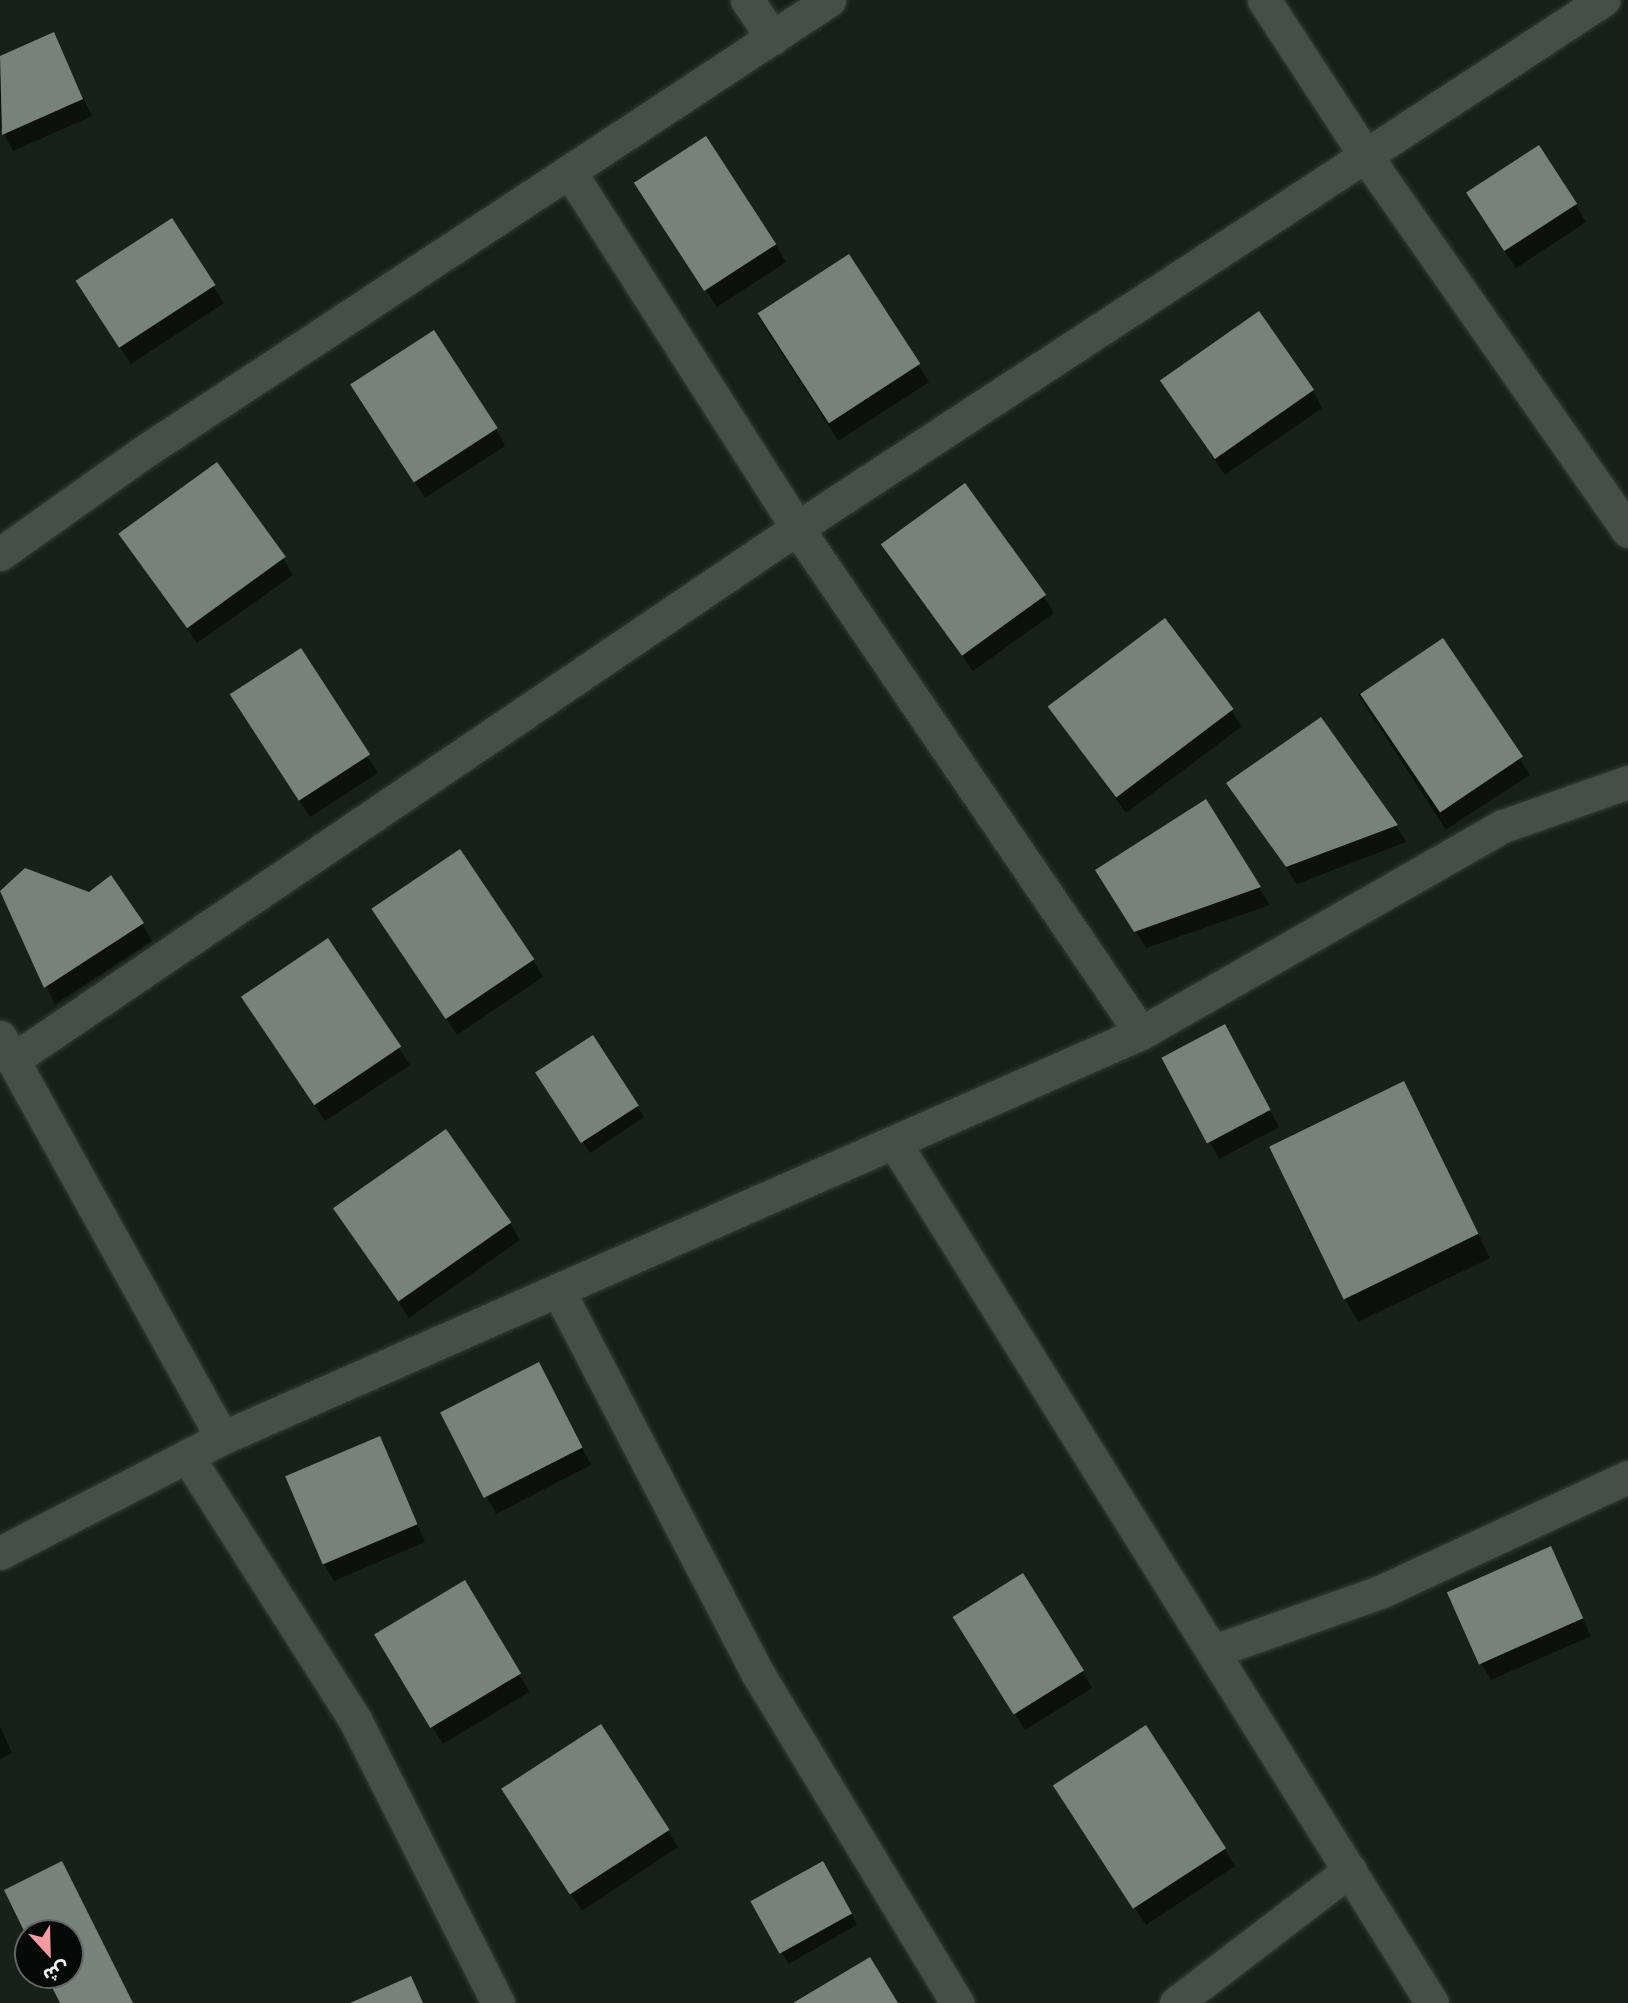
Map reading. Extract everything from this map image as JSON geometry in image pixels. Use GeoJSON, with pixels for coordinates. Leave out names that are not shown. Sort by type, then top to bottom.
{"type":"FeatureCollection","features":[{"type":"Feature","properties":{"kind":"street"},"geometry":{"type":"LineString","coordinates":[[747,0],[773,38]]}},
{"type":"Feature","properties":{"kind":"street"},"geometry":{"type":"LineString","coordinates":[[0,554],[142,453],[571,174],[830,0]]}},
{"type":"Feature","properties":{"kind":"street"},"geometry":{"type":"LineString","coordinates":[[1264,0],[1365,155],[1628,531]]}},
{"type":"Feature","properties":{"kind":"street"},"geometry":{"type":"LineString","coordinates":[[222,1438],[7,1048],[1602,0]]}},
{"type":"Feature","properties":{"kind":"street"},"geometry":{"type":"LineString","coordinates":[[571,174],[797,528],[1141,1033]]}},
{"type":"Feature","properties":{"kind":"street"},"geometry":{"type":"LineString","coordinates":[[0,1553],[222,1438],[1141,1033],[1503,826],[1628,782]]}},
{"type":"Feature","properties":{"kind":"street"},"geometry":{"type":"LineString","coordinates":[[894,1142],[1432,2003]]}},
{"type":"Feature","properties":{"kind":"street"},"geometry":{"type":"LineString","coordinates":[[558,1290],[758,1674],[957,2003]]}},
{"type":"Feature","properties":{"kind":"street"},"geometry":{"type":"LineString","coordinates":[[187,1456],[355,1720],[498,2003]]}},
{"type":"Feature","properties":{"kind":"street"},"geometry":{"type":"LineString","coordinates":[[1214,1651],[1380,1592],[1628,1477]]}},
{"type":"Feature","properties":{"kind":"street"},"geometry":{"type":"LineString","coordinates":[[1182,2002],[1350,1870]]}},
{"type":"Feature","properties":{"kind":"building"},"geometry":{"type":"Polygon","coordinates":[[[54,32],[83,99],[2,135],[0,56],[54,32]]]}},
{"type":"Feature","properties":{"kind":"building"},"geometry":{"type":"Polygon","coordinates":[[[706,136],[776,244],[704,291],[634,183],[706,136]]]}},
{"type":"Feature","properties":{"kind":"building"},"geometry":{"type":"Polygon","coordinates":[[[1539,145],[1577,204],[1504,251],[1466,192],[1539,145]]]}},
{"type":"Feature","properties":{"kind":"building"},"geometry":{"type":"Polygon","coordinates":[[[172,218],[216,285],[119,348],[76,281],[172,218]]]}},
{"type":"Feature","properties":{"kind":"building"},"geometry":{"type":"Polygon","coordinates":[[[849,254],[920,364],[829,423],[758,313],[849,254]]]}},
{"type":"Feature","properties":{"kind":"building"},"geometry":{"type":"Polygon","coordinates":[[[1259,311],[1314,390],[1215,459],[1160,380],[1259,311]]]}},
{"type":"Feature","properties":{"kind":"building"},"geometry":{"type":"Polygon","coordinates":[[[434,330],[498,428],[414,483],[350,384],[434,330]]]}},
{"type":"Feature","properties":{"kind":"building"},"geometry":{"type":"Polygon","coordinates":[[[217,462],[286,557],[187,628],[118,534],[217,462]]]}},
{"type":"Feature","properties":{"kind":"building"},"geometry":{"type":"Polygon","coordinates":[[[965,483],[1046,595],[962,656],[881,544],[965,483]]]}},
{"type":"Feature","properties":{"kind":"building"},"geometry":{"type":"Polygon","coordinates":[[[1165,618],[1234,709],[1116,798],[1048,706],[1165,618]]]}},
{"type":"Feature","properties":{"kind":"building"},"geometry":{"type":"Polygon","coordinates":[[[1443,638],[1523,757],[1440,812],[1360,694],[1443,638]]]}},
{"type":"Feature","properties":{"kind":"building"},"geometry":{"type":"Polygon","coordinates":[[[301,648],[370,755],[299,801],[230,694],[301,648]]]}},
{"type":"Feature","properties":{"kind":"building"},"geometry":{"type":"Polygon","coordinates":[[[1321,717],[1398,825],[1286,867],[1226,783],[1321,717]]]}},
{"type":"Feature","properties":{"kind":"building"},"geometry":{"type":"Polygon","coordinates":[[[1206,799],[1261,887],[1134,932],[1095,870],[1206,799]]]}},
{"type":"Feature","properties":{"kind":"building"},"geometry":{"type":"Polygon","coordinates":[[[460,849],[534,959],[446,1019],[371,909],[460,849]]]}},
{"type":"Feature","properties":{"kind":"building"},"geometry":{"type":"Polygon","coordinates":[[[25,868],[89,892],[111,875],[144,923],[44,988],[0,891],[25,868]]]}},
{"type":"Feature","properties":{"kind":"building"},"geometry":{"type":"Polygon","coordinates":[[[328,938],[401,1047],[314,1105],[241,997],[328,938]]]}},
{"type":"Feature","properties":{"kind":"building"},"geometry":{"type":"Polygon","coordinates":[[[1225,1024],[1271,1110],[1207,1143],[1161,1058],[1225,1024]]]}},
{"type":"Feature","properties":{"kind":"building"},"geometry":{"type":"Polygon","coordinates":[[[593,1035],[639,1105],[581,1143],[535,1073],[593,1035]]]}},
{"type":"Feature","properties":{"kind":"building"},"geometry":{"type":"Polygon","coordinates":[[[1404,1081],[1479,1234],[1344,1300],[1269,1147],[1404,1081]]]}},
{"type":"Feature","properties":{"kind":"building"},"geometry":{"type":"Polygon","coordinates":[[[446,1129],[511,1222],[398,1302],[333,1208],[446,1129]]]}},
{"type":"Feature","properties":{"kind":"building"},"geometry":{"type":"Polygon","coordinates":[[[539,1362],[583,1448],[484,1498],[440,1412],[539,1362]]]}},
{"type":"Feature","properties":{"kind":"building"},"geometry":{"type":"Polygon","coordinates":[[[380,1436],[418,1524],[323,1565],[285,1476],[380,1436]]]}},
{"type":"Feature","properties":{"kind":"building"},"geometry":{"type":"Polygon","coordinates":[[[1551,1546],[1583,1618],[1479,1665],[1447,1592],[1551,1546]]]}},
{"type":"Feature","properties":{"kind":"building"},"geometry":{"type":"Polygon","coordinates":[[[1023,1573],[1084,1671],[1014,1715],[953,1617],[1023,1573]]]}},
{"type":"Feature","properties":{"kind":"building"},"geometry":{"type":"Polygon","coordinates":[[[465,1580],[521,1673],[430,1728],[374,1635],[465,1580]]]}},
{"type":"Feature","properties":{"kind":"building"},"geometry":{"type":"Polygon","coordinates":[[[601,1724],[670,1830],[570,1894],[501,1789],[601,1724]]]}},
{"type":"Feature","properties":{"kind":"building"},"geometry":{"type":"Polygon","coordinates":[[[1146,1725],[1226,1848],[1133,1909],[1053,1785],[1146,1725]]]}},
{"type":"Feature","properties":{"kind":"building"},"geometry":{"type":"Polygon","coordinates":[[[62,1861],[133,2003],[60,2003],[53,1989],[84,1989],[84,1919],[18,1919],[4,1890],[62,1861]]]}},
{"type":"Feature","properties":{"kind":"building"},"geometry":{"type":"Polygon","coordinates":[[[823,1861],[852,1913],[779,1954],[750,1901],[823,1861]]]}},
{"type":"Feature","properties":{"kind":"building"},"geometry":{"type":"Polygon","coordinates":[[[870,1957],[898,2003],[793,2003],[870,1957]]]}},
{"type":"Feature","properties":{"kind":"building"},"geometry":{"type":"Polygon","coordinates":[[[411,1976],[423,2003],[350,2003],[411,1976]]]}}]}
